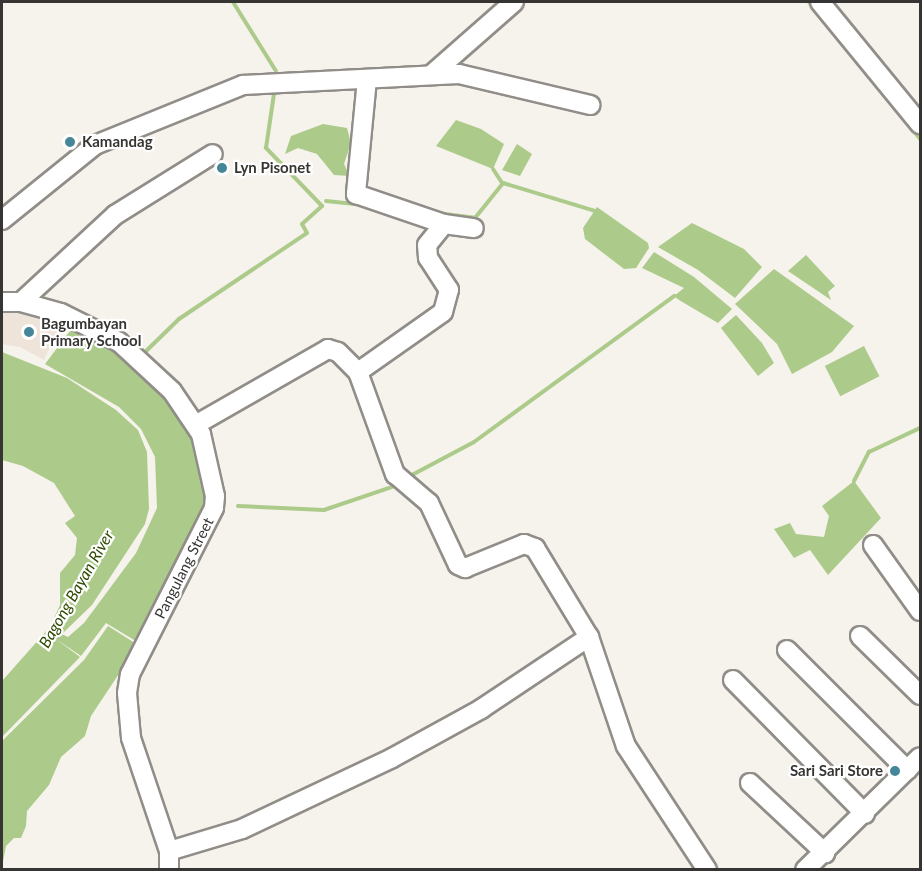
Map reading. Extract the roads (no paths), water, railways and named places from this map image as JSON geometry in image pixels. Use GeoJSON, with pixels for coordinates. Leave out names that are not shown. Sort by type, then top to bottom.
{"type":"FeatureCollection","features":[{"type":"Feature","properties":{"kind":"street"},"geometry":{"type":"LineString","coordinates":[[432,74],[514,2]]}},
{"type":"Feature","properties":{"kind":"street"},"geometry":{"type":"LineString","coordinates":[[820,2],[921,124]]}},
{"type":"Feature","properties":{"kind":"street"},"geometry":{"type":"LineString","coordinates":[[2,220],[95,145],[136,131],[215,93],[262,82],[367,79],[432,74],[467,76],[590,105]]}},
{"type":"Feature","properties":{"kind":"street"},"geometry":{"type":"LineString","coordinates":[[367,79],[356,194],[444,224],[474,228]]}},
{"type":"Feature","properties":{"kind":"street"},"geometry":{"type":"LineString","coordinates":[[21,302],[116,215],[213,154]]}},
{"type":"Feature","properties":{"kind":"street"},"geometry":{"type":"LineString","coordinates":[[358,372],[443,312],[449,290],[428,258],[427,245],[444,224]]}},
{"type":"Feature","properties":{"kind":"street","name":"Pangulang Street"},"geometry":{"type":"LineString","coordinates":[[2,302],[21,302],[61,314],[119,342],[172,391],[197,424],[215,496],[214,508],[130,674],[128,693],[131,738],[169,851],[169,870]]}},
{"type":"Feature","properties":{"kind":"street"},"geometry":{"type":"LineString","coordinates":[[197,424],[328,349],[338,352],[358,372],[394,474],[429,503],[458,565],[465,568],[530,545],[558,583],[589,638],[626,746],[707,870]]}},
{"type":"Feature","properties":{"kind":"street"},"geometry":{"type":"LineString","coordinates":[[873,545],[921,611]]}},
{"type":"Feature","properties":{"kind":"street"},"geometry":{"type":"LineString","coordinates":[[860,636],[921,695]]}},
{"type":"Feature","properties":{"kind":"street"},"geometry":{"type":"LineString","coordinates":[[169,851],[242,829],[392,758],[481,709],[589,638]]}},
{"type":"Feature","properties":{"kind":"street"},"geometry":{"type":"LineString","coordinates":[[787,650],[914,763],[825,854],[805,870]]}},
{"type":"Feature","properties":{"kind":"street"},"geometry":{"type":"LineString","coordinates":[[732,680],[865,814]]}},
{"type":"Feature","properties":{"kind":"street"},"geometry":{"type":"LineString","coordinates":[[750,783],[825,854]]}},
{"type":"Feature","properties":{"kind":"water"},"geometry":{"type":"Polygon","coordinates":[[[456,120],[481,129],[504,144],[493,169],[436,146],[456,120]]]}},
{"type":"Feature","properties":{"kind":"water"},"geometry":{"type":"Polygon","coordinates":[[[323,124],[347,128],[351,143],[344,164],[350,176],[334,175],[317,154],[298,148],[285,154],[291,136],[323,124]]]}},
{"type":"Feature","properties":{"kind":"water"},"geometry":{"type":"Polygon","coordinates":[[[517,144],[532,154],[520,176],[502,170],[517,144]]]}},
{"type":"Feature","properties":{"kind":"water"},"geometry":{"type":"Polygon","coordinates":[[[597,207],[648,243],[649,248],[636,268],[624,269],[585,239],[583,228],[597,207]]]}},
{"type":"Feature","properties":{"kind":"water"},"geometry":{"type":"Polygon","coordinates":[[[692,223],[744,249],[762,267],[735,298],[698,270],[658,247],[692,223]]]}},
{"type":"Feature","properties":{"kind":"water"},"geometry":{"type":"Polygon","coordinates":[[[654,252],[694,277],[732,309],[718,323],[679,300],[674,296],[684,288],[642,268],[654,252]]]}},
{"type":"Feature","properties":{"kind":"water"},"geometry":{"type":"Polygon","coordinates":[[[806,255],[835,286],[828,292],[831,300],[788,271],[806,255]]]}},
{"type":"Feature","properties":{"kind":"water"},"geometry":{"type":"Polygon","coordinates":[[[774,269],[854,326],[832,352],[792,374],[777,344],[735,304],[774,269]]]}},
{"type":"Feature","properties":{"kind":"water"},"geometry":{"type":"Polygon","coordinates":[[[736,315],[762,343],[774,363],[758,376],[721,328],[736,315]]]}},
{"type":"Feature","properties":{"kind":"water"},"geometry":{"type":"Polygon","coordinates":[[[76,323],[173,397],[197,440],[214,504],[139,643],[106,623],[81,656],[56,639],[80,657],[2,737],[2,681],[49,628],[68,637],[84,623],[136,553],[157,508],[155,457],[141,429],[119,407],[45,364],[76,323]]]}},
{"type":"Feature","properties":{"kind":"water"},"geometry":{"type":"Polygon","coordinates":[[[864,346],[879,376],[840,396],[825,366],[864,346]]]}},
{"type":"Feature","properties":{"kind":"water","name":"Bagong Bayan River"},"geometry":{"type":"Polygon","coordinates":[[[2,352],[67,378],[116,410],[138,430],[147,452],[149,509],[145,524],[92,605],[63,633],[50,627],[60,605],[60,573],[75,555],[77,538],[65,523],[75,516],[54,483],[23,466],[2,460],[2,352]]]}},
{"type":"Feature","properties":{"kind":"water"},"geometry":{"type":"Polygon","coordinates":[[[854,481],[881,518],[828,575],[810,550],[794,558],[774,529],[790,523],[796,534],[824,537],[829,516],[822,506],[854,481]]]}},
{"type":"Feature","properties":{"kind":"water"},"geometry":{"type":"Polygon","coordinates":[[[108,626],[138,645],[91,716],[85,736],[61,757],[49,785],[27,811],[26,826],[21,838],[14,838],[6,846],[2,867],[2,741],[84,660],[108,626]]]}},
{"type":"Feature","properties":{"kind":"waterway"},"geometry":{"type":"LineString","coordinates":[[233,2],[276,71]]}},
{"type":"Feature","properties":{"kind":"waterway"},"geometry":{"type":"LineString","coordinates":[[809,2],[814,8]]}},
{"type":"Feature","properties":{"kind":"waterway"},"geometry":{"type":"LineString","coordinates":[[142,355],[179,319],[307,233],[302,224],[322,206],[266,148],[275,87]]}},
{"type":"Feature","properties":{"kind":"waterway"},"geometry":{"type":"LineString","coordinates":[[906,121],[920,139]]}},
{"type":"Feature","properties":{"kind":"waterway"},"geometry":{"type":"LineString","coordinates":[[493,169],[502,183]]}},
{"type":"Feature","properties":{"kind":"waterway"},"geometry":{"type":"LineString","coordinates":[[436,213],[475,218],[503,183],[595,211]]}},
{"type":"Feature","properties":{"kind":"waterway"},"geometry":{"type":"LineString","coordinates":[[326,201],[363,205]]}},
{"type":"Feature","properties":{"kind":"waterway"},"geometry":{"type":"LineString","coordinates":[[410,476],[474,442],[674,296]]}},
{"type":"Feature","properties":{"kind":"waterway"},"geometry":{"type":"LineString","coordinates":[[854,481],[869,452],[920,428]]}},
{"type":"Feature","properties":{"kind":"waterway"},"geometry":{"type":"LineString","coordinates":[[238,506],[324,510],[392,487]]}},
{"type":"Feature","properties":{"kind":"place","name":"Kamandag"},"geometry":{"type":"Point","coordinates":[70,142]}},
{"type":"Feature","properties":{"kind":"place","name":"Lyn Pisonet"},"geometry":{"type":"Point","coordinates":[222,168]}},
{"type":"Feature","properties":{"kind":"place","name":"Bagumbayan Primary School"},"geometry":{"type":"Point","coordinates":[29,332]}},
{"type":"Feature","properties":{"kind":"place","name":"Sari Sari Store"},"geometry":{"type":"Point","coordinates":[895,771]}}]}
